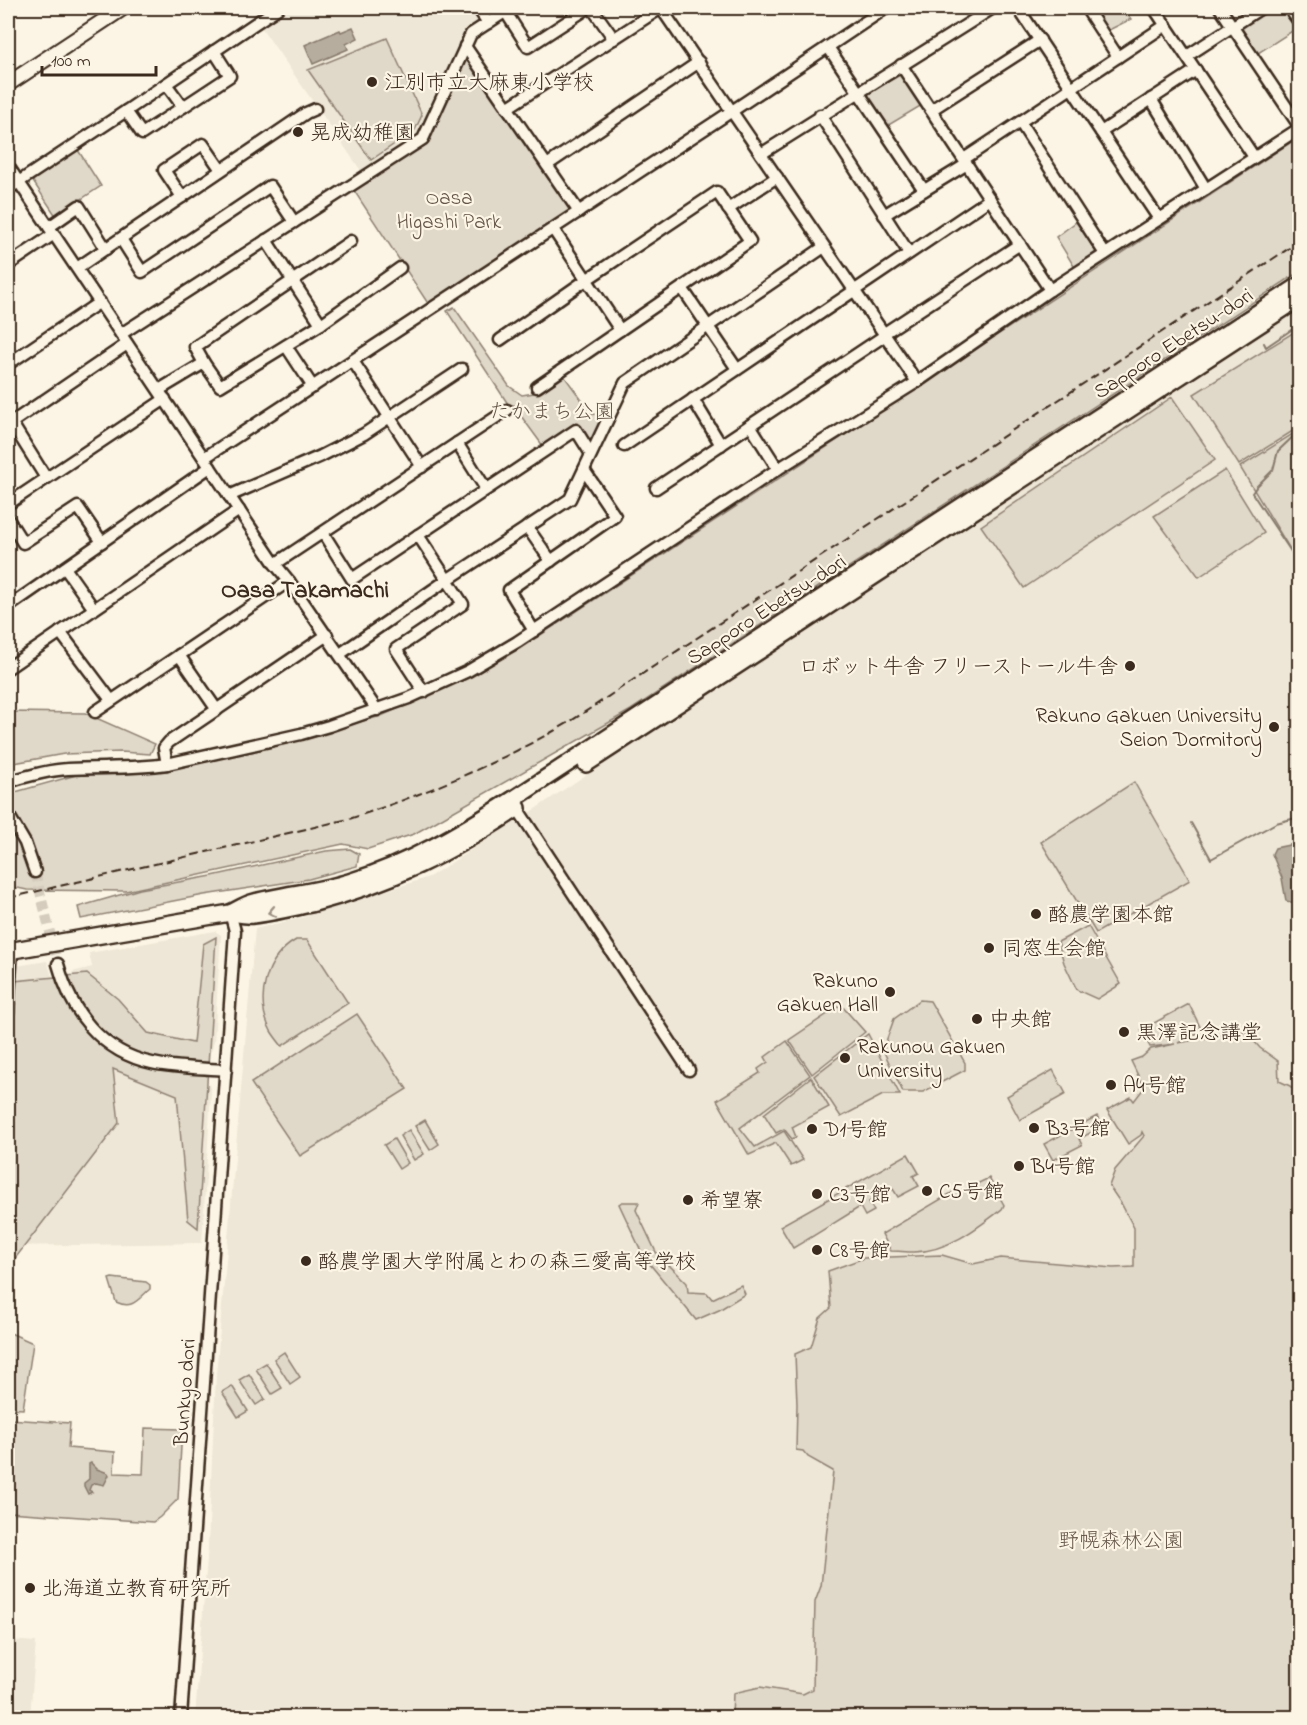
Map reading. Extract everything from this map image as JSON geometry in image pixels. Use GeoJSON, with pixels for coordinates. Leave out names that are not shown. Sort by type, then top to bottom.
{"type":"FeatureCollection","features":[{"type":"Feature","properties":{"kind":"highway","name":"Sapporo Ebetsu-dori"},"geometry":{"type":"LineString","coordinates":[[515,804],[1299,285]]}},
{"type":"Feature","properties":{"kind":"highway","name":"Sapporo Ebetsu-dori"},"geometry":{"type":"LineString","coordinates":[[10,950],[230,913],[249,903],[350,882],[386,869],[442,843],[515,804],[1299,298]]}},
{"type":"Feature","properties":{"kind":"main road"},"geometry":{"type":"LineString","coordinates":[[8,84],[123,8]]}},
{"type":"Feature","properties":{"kind":"street"},"geometry":{"type":"LineString","coordinates":[[8,189],[278,8]]}},
{"type":"Feature","properties":{"kind":"street"},"geometry":{"type":"LineString","coordinates":[[478,8],[488,23]]}},
{"type":"Feature","properties":{"kind":"street"},"geometry":{"type":"LineString","coordinates":[[46,478],[9,424],[124,339],[266,240],[423,139],[471,34],[508,10],[528,46],[590,8],[614,39]]}},
{"type":"Feature","properties":{"kind":"street"},"geometry":{"type":"LineString","coordinates":[[507,108],[662,8],[916,382]]}},
{"type":"Feature","properties":{"kind":"street"},"geometry":{"type":"LineString","coordinates":[[8,607],[102,542],[313,387],[886,8]]}},
{"type":"Feature","properties":{"kind":"street"},"geometry":{"type":"LineString","coordinates":[[761,154],[993,8]]}},
{"type":"Feature","properties":{"kind":"street"},"geometry":{"type":"LineString","coordinates":[[1018,8],[1159,219]]}},
{"type":"Feature","properties":{"kind":"street"},"geometry":{"type":"LineString","coordinates":[[1086,8],[1118,57]]}},
{"type":"Feature","properties":{"kind":"street"},"geometry":{"type":"LineString","coordinates":[[1154,8],[1254,157]]}},
{"type":"Feature","properties":{"kind":"street"},"geometry":{"type":"LineString","coordinates":[[8,782],[66,769],[146,767],[167,764],[301,734],[377,710],[424,692],[468,671],[534,631],[778,469],[916,382],[1050,290],[1299,127],[1220,8]]}},
{"type":"Feature","properties":{"kind":"street"},"geometry":{"type":"LineString","coordinates":[[1187,56],[1261,8]]}},
{"type":"Feature","properties":{"kind":"street"},"geometry":{"type":"LineString","coordinates":[[1290,8],[1299,23]]}},
{"type":"Feature","properties":{"kind":"street"},"geometry":{"type":"LineString","coordinates":[[884,215],[1166,25]]}},
{"type":"Feature","properties":{"kind":"street"},"geometry":{"type":"LineString","coordinates":[[932,110],[1040,40]]}},
{"type":"Feature","properties":{"kind":"street"},"geometry":{"type":"LineString","coordinates":[[465,46],[579,212]]}},
{"type":"Feature","properties":{"kind":"street"},"geometry":{"type":"LineString","coordinates":[[828,47],[924,190]]}},
{"type":"Feature","properties":{"kind":"street"},"geometry":{"type":"LineString","coordinates":[[126,111],[142,134],[230,76],[214,51]]}},
{"type":"Feature","properties":{"kind":"street"},"geometry":{"type":"LineString","coordinates":[[547,165],[699,62]]}},
{"type":"Feature","properties":{"kind":"street"},"geometry":{"type":"LineString","coordinates":[[901,64],[1050,290]]}},
{"type":"Feature","properties":{"kind":"street"},"geometry":{"type":"LineString","coordinates":[[1101,132],[1196,70]]}},
{"type":"Feature","properties":{"kind":"street"},"geometry":{"type":"LineString","coordinates":[[166,84],[183,107]]}},
{"type":"Feature","properties":{"kind":"street"},"geometry":{"type":"LineString","coordinates":[[1151,99],[1206,189]]}},
{"type":"Feature","properties":{"kind":"street"},"geometry":{"type":"LineString","coordinates":[[77,268],[315,109]]}},
{"type":"Feature","properties":{"kind":"street"},"geometry":{"type":"LineString","coordinates":[[820,115],[909,253]]}},
{"type":"Feature","properties":{"kind":"street"},"geometry":{"type":"LineString","coordinates":[[1020,122],[1105,254]]}},
{"type":"Feature","properties":{"kind":"street"},"geometry":{"type":"LineString","coordinates":[[182,197],[164,170],[203,144],[221,170]]}},
{"type":"Feature","properties":{"kind":"street"},"geometry":{"type":"LineString","coordinates":[[8,166],[275,564],[327,635],[377,710]]}},
{"type":"Feature","properties":{"kind":"street"},"geometry":{"type":"LineString","coordinates":[[728,209],[777,177]]}},
{"type":"Feature","properties":{"kind":"street"},"geometry":{"type":"LineString","coordinates":[[121,238],[142,272],[270,186],[294,222]]}},
{"type":"Feature","properties":{"kind":"street"},"geometry":{"type":"LineString","coordinates":[[500,340],[717,192],[750,241],[537,387]]}},
{"type":"Feature","properties":{"kind":"street"},"geometry":{"type":"LineString","coordinates":[[624,446],[990,199]]}},
{"type":"Feature","properties":{"kind":"street"},"geometry":{"type":"LineString","coordinates":[[8,265],[79,206],[106,249]]}},
{"type":"Feature","properties":{"kind":"street"},"geometry":{"type":"LineString","coordinates":[[553,229],[620,330]]}},
{"type":"Feature","properties":{"kind":"street"},"geometry":{"type":"LineString","coordinates":[[266,240],[321,324]]}},
{"type":"Feature","properties":{"kind":"street"},"geometry":{"type":"LineString","coordinates":[[351,241],[195,347],[220,386],[321,324],[400,268]]}},
{"type":"Feature","properties":{"kind":"street"},"geometry":{"type":"LineString","coordinates":[[656,488],[1020,244]]}},
{"type":"Feature","properties":{"kind":"street"},"geometry":{"type":"LineString","coordinates":[[340,654],[570,499],[625,383],[824,247]]}},
{"type":"Feature","properties":{"kind":"street"},"geometry":{"type":"LineString","coordinates":[[682,288],[737,369]]}},
{"type":"Feature","properties":{"kind":"street"},"geometry":{"type":"LineString","coordinates":[[8,364],[99,302]]}},
{"type":"Feature","properties":{"kind":"street"},"geometry":{"type":"LineString","coordinates":[[286,346],[313,387]]}},
{"type":"Feature","properties":{"kind":"street"},"geometry":{"type":"LineString","coordinates":[[353,360],[422,467]]}},
{"type":"Feature","properties":{"kind":"street"},"geometry":{"type":"LineString","coordinates":[[8,504],[204,363]]}},
{"type":"Feature","properties":{"kind":"street"},"geometry":{"type":"LineString","coordinates":[[230,496],[321,456],[364,434],[462,369]]}},
{"type":"Feature","properties":{"kind":"street"},"geometry":{"type":"LineString","coordinates":[[693,399],[722,445]]}},
{"type":"Feature","properties":{"kind":"street"},"geometry":{"type":"LineString","coordinates":[[275,564],[507,410]]}},
{"type":"Feature","properties":{"kind":"street"},"geometry":{"type":"LineString","coordinates":[[750,425],[778,469]]}},
{"type":"Feature","properties":{"kind":"street"},"geometry":{"type":"LineString","coordinates":[[322,533],[352,579],[576,430],[591,454]]}},
{"type":"Feature","properties":{"kind":"street"},"geometry":{"type":"LineString","coordinates":[[457,443],[486,489]]}},
{"type":"Feature","properties":{"kind":"street"},"geometry":{"type":"LineString","coordinates":[[534,631],[509,590],[615,516],[584,470]]}},
{"type":"Feature","properties":{"kind":"street"},"geometry":{"type":"LineString","coordinates":[[8,519],[23,543],[78,507],[102,542]]}},
{"type":"Feature","properties":{"kind":"street"},"geometry":{"type":"LineString","coordinates":[[8,668],[239,510]]}},
{"type":"Feature","properties":{"kind":"street"},"geometry":{"type":"LineString","coordinates":[[528,527],[551,561]]}},
{"type":"Feature","properties":{"kind":"street"},"geometry":{"type":"LineString","coordinates":[[418,535],[463,604],[396,650],[424,692]]}},
{"type":"Feature","properties":{"kind":"street"},"geometry":{"type":"LineString","coordinates":[[65,568],[94,609]]}},
{"type":"Feature","properties":{"kind":"street"},"geometry":{"type":"LineString","coordinates":[[95,712],[289,581]]}},
{"type":"Feature","properties":{"kind":"street"},"geometry":{"type":"LineString","coordinates":[[60,632],[111,700]]}},
{"type":"Feature","properties":{"kind":"street"},"geometry":{"type":"LineString","coordinates":[[167,764],[165,746],[327,635]]}},
{"type":"Feature","properties":{"kind":"street"},"geometry":{"type":"LineString","coordinates":[[179,655],[217,710]]}},
{"type":"Feature","properties":{"kind":"street"},"geometry":{"type":"LineString","coordinates":[[515,804],[689,1070]]}},
{"type":"Feature","properties":{"kind":"street"},"geometry":{"type":"LineString","coordinates":[[8,814],[25,843],[35,872]]}},
{"type":"Feature","properties":{"kind":"street","name":"Bunkyo dori"},"geometry":{"type":"LineString","coordinates":[[181,1718],[235,931],[230,913]]}},
{"type":"Feature","properties":{"kind":"street"},"geometry":{"type":"LineString","coordinates":[[8,1013],[10,950]]}},
{"type":"Feature","properties":{"kind":"street"},"geometry":{"type":"LineString","coordinates":[[58,964],[65,988],[77,1009],[99,1036],[117,1050],[153,1063],[226,1070]]}},
{"type":"Feature","properties":{"kind":"shaded area","name":"江別市立大麻東小学校"},"geometry":{"type":"Polygon","coordinates":[[[290,8],[472,8],[482,22],[421,133],[362,172],[261,27],[290,8]]]}},
{"type":"Feature","properties":{"kind":"shaded area"},"geometry":{"type":"Polygon","coordinates":[[[353,27],[358,38],[346,44],[348,49],[313,64],[305,45],[353,27]]]}},
{"type":"Feature","properties":{"kind":"shaded area","name":"Rakunou Gakuen University"},"geometry":{"type":"Polygon","coordinates":[[[1299,309],[1299,1289],[847,1717],[195,1718],[208,1545],[216,1375],[255,929],[304,917],[429,877],[1299,309]]]}},
{"type":"Feature","properties":{"kind":"shaded area"},"geometry":{"type":"Polygon","coordinates":[[[1299,843],[1299,901],[1295,903],[1286,901],[1282,878],[1272,854],[1275,848],[1299,843]]]}},
{"type":"Feature","properties":{"kind":"shaded area"},"geometry":{"type":"Polygon","coordinates":[[[215,931],[221,935],[214,1042],[208,1054],[177,1057],[79,992],[72,972],[92,967],[89,953],[215,931]]]}},
{"type":"Feature","properties":{"kind":"shaded area"},"geometry":{"type":"Polygon","coordinates":[[[47,961],[60,1000],[209,1084],[211,1092],[202,1243],[8,1246],[8,1056],[15,968],[47,961]]]}},
{"type":"Feature","properties":{"kind":"shaded area"},"geometry":{"type":"Polygon","coordinates":[[[91,1463],[109,1475],[104,1485],[96,1483],[91,1485],[89,1490],[92,1492],[88,1494],[84,1483],[89,1479],[89,1464],[91,1463]]]}},
{"type":"Feature","properties":{"kind":"shaded area"},"geometry":{"type":"Polygon","coordinates":[[[8,1640],[36,1642],[30,1717],[8,1717],[8,1640]]]}},
{"type":"Feature","properties":{"kind":"green space"},"geometry":{"type":"Polygon","coordinates":[[[1091,8],[1123,8],[1131,19],[1107,31],[1091,8]]]}},
{"type":"Feature","properties":{"kind":"green space"},"geometry":{"type":"Polygon","coordinates":[[[1272,8],[1284,8],[1297,28],[1255,55],[1238,29],[1272,8]]]}},
{"type":"Feature","properties":{"kind":"green space"},"geometry":{"type":"Polygon","coordinates":[[[387,38],[422,115],[415,130],[371,160],[308,70],[387,38]]]}},
{"type":"Feature","properties":{"kind":"green space","name":"Oasa Higashi Park"},"geometry":{"type":"Polygon","coordinates":[[[467,56],[574,208],[429,305],[353,189],[431,138],[467,56]]]}},
{"type":"Feature","properties":{"kind":"green space"},"geometry":{"type":"Polygon","coordinates":[[[900,75],[922,105],[887,126],[866,94],[900,75]]]}},
{"type":"Feature","properties":{"kind":"green space"},"geometry":{"type":"Polygon","coordinates":[[[1299,137],[1299,272],[631,710],[414,834],[368,849],[343,844],[126,891],[27,890],[8,886],[8,794],[87,772],[312,735],[381,716],[449,686],[519,649],[1299,137]]]}},
{"type":"Feature","properties":{"kind":"green space"},"geometry":{"type":"Polygon","coordinates":[[[76,147],[101,186],[56,216],[30,177],[76,147]]]}},
{"type":"Feature","properties":{"kind":"green space"},"geometry":{"type":"Polygon","coordinates":[[[1076,222],[1097,253],[1075,268],[1056,237],[1076,222]]]}},
{"type":"Feature","properties":{"kind":"green space","name":"たかまち公園"},"geometry":{"type":"Polygon","coordinates":[[[454,307],[509,386],[522,395],[534,393],[562,373],[592,414],[607,415],[592,445],[588,445],[576,426],[543,446],[521,416],[522,409],[508,404],[447,311],[454,307]]]}},
{"type":"Feature","properties":{"kind":"green space"},"geometry":{"type":"Polygon","coordinates":[[[1299,329],[1299,427],[1239,465],[1194,394],[1299,329]]]}},
{"type":"Feature","properties":{"kind":"green space"},"geometry":{"type":"Polygon","coordinates":[[[1172,397],[1215,460],[1024,588],[981,526],[1172,397]]]}},
{"type":"Feature","properties":{"kind":"green space"},"geometry":{"type":"Polygon","coordinates":[[[1299,430],[1299,564],[1240,467],[1299,430]]]}},
{"type":"Feature","properties":{"kind":"green space"},"geometry":{"type":"Polygon","coordinates":[[[1225,470],[1264,533],[1199,577],[1154,516],[1225,470]]]}},
{"type":"Feature","properties":{"kind":"green space"},"geometry":{"type":"Polygon","coordinates":[[[8,712],[85,713],[155,744],[150,754],[121,752],[64,754],[8,764],[8,712]]]}},
{"type":"Feature","properties":{"kind":"green space"},"geometry":{"type":"Polygon","coordinates":[[[1134,782],[1190,880],[1096,933],[1041,842],[1134,782]]]}},
{"type":"Feature","properties":{"kind":"green space"},"geometry":{"type":"Polygon","coordinates":[[[350,849],[359,854],[357,866],[309,879],[204,895],[81,919],[78,907],[140,889],[326,851],[350,849]]]}},
{"type":"Feature","properties":{"kind":"green space"},"geometry":{"type":"Polygon","coordinates":[[[1088,926],[1121,984],[1097,999],[1077,990],[1064,963],[1058,942],[1088,926]]]}},
{"type":"Feature","properties":{"kind":"green space"},"geometry":{"type":"Polygon","coordinates":[[[216,937],[198,1228],[188,1220],[177,1095],[113,1069],[119,1123],[10,1265],[8,1287],[8,1076],[14,981],[87,974],[118,999],[148,1033],[193,1043],[203,944],[216,937]]]}},
{"type":"Feature","properties":{"kind":"green space"},"geometry":{"type":"Polygon","coordinates":[[[296,940],[307,940],[348,1003],[282,1046],[271,1031],[266,1019],[264,993],[270,968],[286,947],[296,940]]]}},
{"type":"Feature","properties":{"kind":"green space"},"geometry":{"type":"Polygon","coordinates":[[[920,1000],[930,1001],[965,1063],[965,1070],[923,1092],[903,1092],[883,1050],[894,1019],[920,1000]]]}},
{"type":"Feature","properties":{"kind":"green space","name":"野幌森林公園"},"geometry":{"type":"Polygon","coordinates":[[[1189,1004],[1202,1031],[1178,1043],[1245,1031],[1260,1048],[1278,1061],[1279,1081],[1290,1086],[1299,1095],[1299,1717],[732,1717],[733,1693],[760,1687],[803,1694],[813,1689],[815,1602],[821,1586],[833,1471],[808,1457],[803,1451],[796,1450],[795,1354],[811,1347],[820,1318],[831,1308],[828,1271],[864,1258],[942,1255],[973,1264],[1001,1258],[1113,1268],[1134,1267],[1134,1228],[1109,1186],[1115,1170],[1144,1136],[1142,1132],[1128,1144],[1107,1110],[1131,1097],[1134,1101],[1144,1088],[1131,1061],[1142,1057],[1151,1049],[1175,1044],[1150,1047],[1141,1030],[1189,1004]]]}},
{"type":"Feature","properties":{"kind":"green space"},"geometry":{"type":"Polygon","coordinates":[[[841,1005],[865,1032],[812,1074],[789,1040],[841,1005]]]}},
{"type":"Feature","properties":{"kind":"green space"},"geometry":{"type":"Polygon","coordinates":[[[357,1014],[407,1089],[300,1156],[251,1083],[357,1014]]]}},
{"type":"Feature","properties":{"kind":"green space"},"geometry":{"type":"Polygon","coordinates":[[[868,1034],[900,1095],[883,1095],[841,1117],[814,1076],[868,1034]]]}},
{"type":"Feature","properties":{"kind":"green space"},"geometry":{"type":"Polygon","coordinates":[[[787,1041],[810,1075],[740,1128],[755,1147],[784,1131],[803,1160],[791,1166],[776,1143],[749,1155],[717,1100],[760,1073],[758,1069],[768,1062],[765,1057],[787,1041]]]}},
{"type":"Feature","properties":{"kind":"green space"},"geometry":{"type":"Polygon","coordinates":[[[1053,1070],[1066,1094],[1020,1120],[1007,1096],[1053,1070]]]}},
{"type":"Feature","properties":{"kind":"green space"},"geometry":{"type":"Polygon","coordinates":[[[811,1077],[829,1107],[792,1127],[796,1137],[792,1139],[784,1129],[776,1133],[764,1114],[811,1077]]]}},
{"type":"Feature","properties":{"kind":"green space"},"geometry":{"type":"Polygon","coordinates":[[[1097,1116],[1103,1126],[1079,1139],[1082,1145],[1053,1160],[1044,1144],[1097,1116]]]}},
{"type":"Feature","properties":{"kind":"green space"},"geometry":{"type":"Polygon","coordinates":[[[425,1120],[439,1144],[430,1150],[415,1126],[425,1120]]]}},
{"type":"Feature","properties":{"kind":"green space"},"geometry":{"type":"Polygon","coordinates":[[[409,1130],[424,1154],[414,1160],[400,1136],[409,1130]]]}},
{"type":"Feature","properties":{"kind":"green space"},"geometry":{"type":"Polygon","coordinates":[[[394,1139],[408,1163],[399,1169],[384,1145],[394,1139]]]}},
{"type":"Feature","properties":{"kind":"green space"},"geometry":{"type":"Polygon","coordinates":[[[908,1154],[919,1173],[913,1176],[919,1186],[898,1197],[893,1189],[869,1202],[874,1211],[865,1216],[860,1207],[793,1248],[780,1226],[908,1154]]]}},
{"type":"Feature","properties":{"kind":"green space"},"geometry":{"type":"Polygon","coordinates":[[[989,1178],[1004,1205],[992,1217],[961,1238],[938,1248],[914,1252],[891,1251],[882,1234],[958,1189],[962,1191],[989,1178]]]}},
{"type":"Feature","properties":{"kind":"green space"},"geometry":{"type":"Polygon","coordinates":[[[639,1202],[636,1210],[656,1252],[687,1283],[688,1292],[707,1293],[712,1299],[741,1285],[745,1294],[719,1310],[696,1320],[644,1257],[619,1204],[639,1202]]]}},
{"type":"Feature","properties":{"kind":"green space"},"geometry":{"type":"Polygon","coordinates":[[[109,1279],[146,1282],[150,1285],[150,1289],[135,1302],[122,1304],[116,1302],[109,1279]]]}},
{"type":"Feature","properties":{"kind":"green space"},"geometry":{"type":"Polygon","coordinates":[[[8,1332],[33,1343],[23,1409],[8,1408],[8,1332]]]}},
{"type":"Feature","properties":{"kind":"green space"},"geometry":{"type":"Polygon","coordinates":[[[284,1352],[300,1377],[290,1384],[274,1359],[284,1352]]]}},
{"type":"Feature","properties":{"kind":"green space"},"geometry":{"type":"Polygon","coordinates":[[[266,1363],[282,1388],[272,1394],[256,1369],[266,1363]]]}},
{"type":"Feature","properties":{"kind":"green space"},"geometry":{"type":"Polygon","coordinates":[[[249,1374],[265,1399],[256,1405],[239,1380],[249,1374]]]}},
{"type":"Feature","properties":{"kind":"green space"},"geometry":{"type":"Polygon","coordinates":[[[232,1386],[248,1411],[238,1417],[222,1392],[232,1386]]]}},
{"type":"Feature","properties":{"kind":"green space"},"geometry":{"type":"Polygon","coordinates":[[[8,1419],[70,1423],[68,1448],[115,1452],[114,1473],[143,1474],[145,1428],[182,1429],[178,1499],[153,1522],[8,1512],[8,1419]]]}},
{"type":"Feature","properties":{"kind":"waterway"},"geometry":{"type":"LineString","coordinates":[[1264,343],[1266,347],[1300,324]]}},
{"type":"Feature","properties":{"kind":"waterway"},"geometry":{"type":"LineString","coordinates":[[1300,430],[1278,451],[1273,470],[1252,493],[1300,565]]}},
{"type":"Feature","properties":{"kind":"waterway"},"geometry":{"type":"LineString","coordinates":[[1191,823],[1211,859],[1276,823],[1300,817]]}},
{"type":"Feature","properties":{"kind":"tunnel"},"geometry":{"type":"LineString","coordinates":[[35,872],[58,964]]}},
{"type":"Feature","properties":{"kind":"railway"},"geometry":{"type":"LineString","coordinates":[[8,898],[349,819],[401,801],[503,758],[591,708],[1300,241]]}},
{"type":"Feature","properties":{"kind":"place","name":"江別市立大麻東小学校"},"geometry":{"type":"Point","coordinates":[372,82]}},
{"type":"Feature","properties":{"kind":"place","name":"晃成幼稚園"},"geometry":{"type":"Point","coordinates":[298,132]}},
{"type":"Feature","properties":{"kind":"place","name":"ロボット牛舎 フリーストール牛舎"},"geometry":{"type":"Point","coordinates":[1130,666]}},
{"type":"Feature","properties":{"kind":"place","name":"Rakuno Gakuen University Seion Dormitory"},"geometry":{"type":"Point","coordinates":[1274,727]}},
{"type":"Feature","properties":{"kind":"place","name":"酪農学園本館"},"geometry":{"type":"Point","coordinates":[1036,914]}},
{"type":"Feature","properties":{"kind":"place","name":"同窓生会館"},"geometry":{"type":"Point","coordinates":[989,948]}},
{"type":"Feature","properties":{"kind":"place","name":"Rakuno Gakuen Hall"},"geometry":{"type":"Point","coordinates":[890,992]}},
{"type":"Feature","properties":{"kind":"place","name":"中央館"},"geometry":{"type":"Point","coordinates":[977,1019]}},
{"type":"Feature","properties":{"kind":"place","name":"黒澤記念講堂"},"geometry":{"type":"Point","coordinates":[1124,1032]}},
{"type":"Feature","properties":{"kind":"place","name":"Rakunou Gakuen University"},"geometry":{"type":"Point","coordinates":[845,1058]}},
{"type":"Feature","properties":{"kind":"place","name":"A4号館"},"geometry":{"type":"Point","coordinates":[1111,1085]}},
{"type":"Feature","properties":{"kind":"place","name":"B3号館"},"geometry":{"type":"Point","coordinates":[1034,1128]}},
{"type":"Feature","properties":{"kind":"place","name":"D1号館"},"geometry":{"type":"Point","coordinates":[812,1129]}},
{"type":"Feature","properties":{"kind":"place","name":"B4号館"},"geometry":{"type":"Point","coordinates":[1019,1166]}},
{"type":"Feature","properties":{"kind":"place","name":"C5号館"},"geometry":{"type":"Point","coordinates":[927,1191]}},
{"type":"Feature","properties":{"kind":"place","name":"C3号館"},"geometry":{"type":"Point","coordinates":[817,1194]}},
{"type":"Feature","properties":{"kind":"place","name":"希望寮"},"geometry":{"type":"Point","coordinates":[688,1200]}},
{"type":"Feature","properties":{"kind":"place","name":"C8号館"},"geometry":{"type":"Point","coordinates":[817,1250]}},
{"type":"Feature","properties":{"kind":"place","name":"酪農学園大学附属とわの森三愛高等学校"},"geometry":{"type":"Point","coordinates":[306,1261]}},
{"type":"Feature","properties":{"kind":"place","name":"北海道立教育研究所"},"geometry":{"type":"Point","coordinates":[30,1588]}},
{"type":"Feature","properties":{"kind":"district","name":"Oasa Takamachi"},"geometry":{"type":"Point","coordinates":[305,589]}}]}
